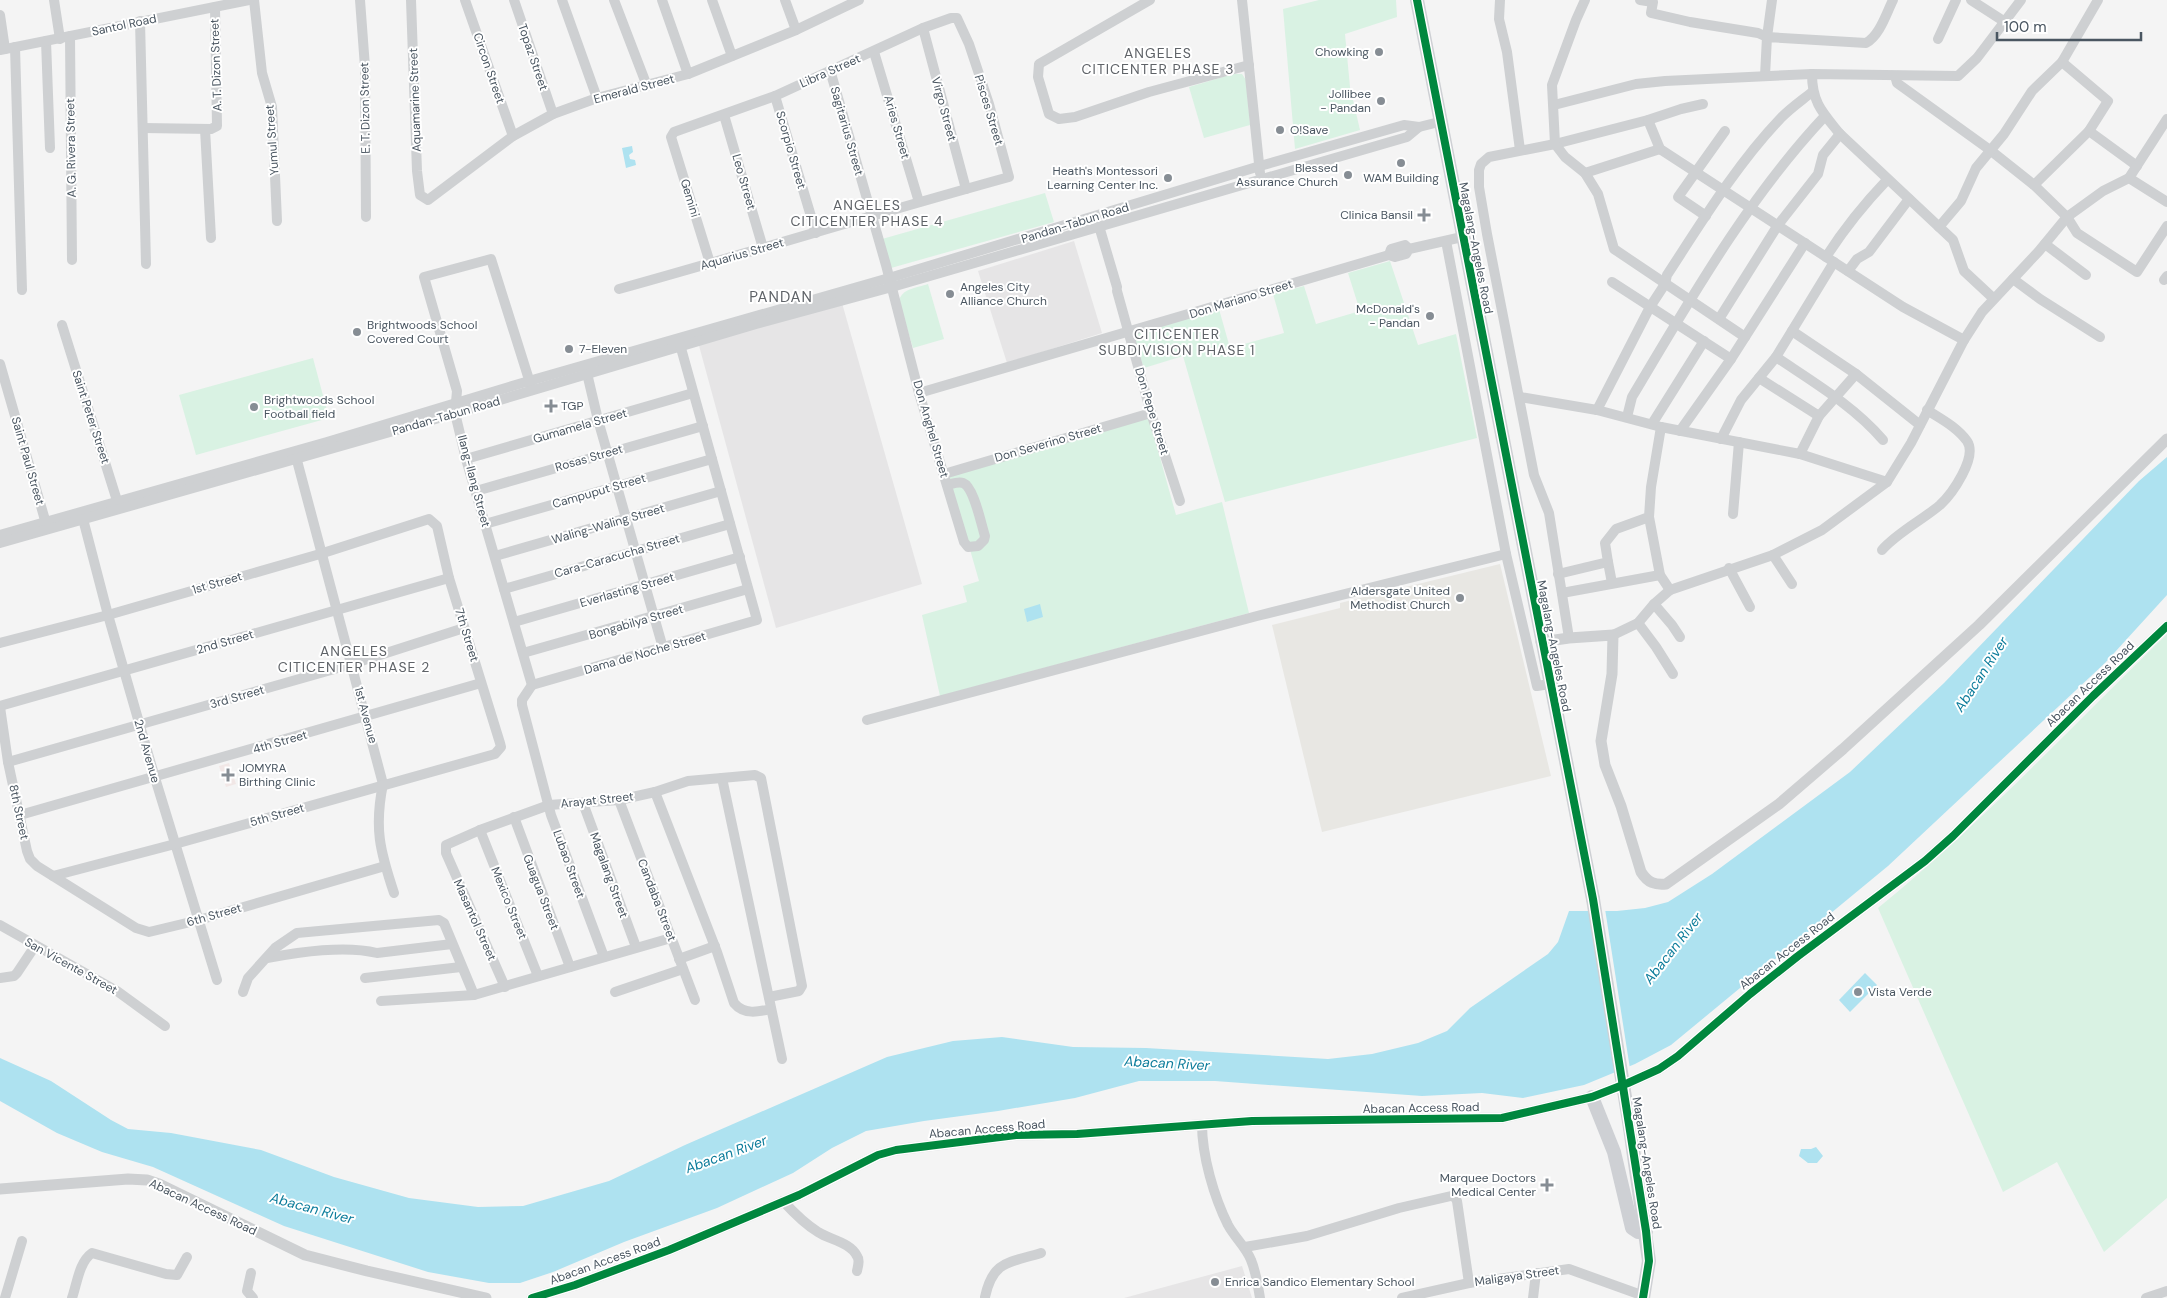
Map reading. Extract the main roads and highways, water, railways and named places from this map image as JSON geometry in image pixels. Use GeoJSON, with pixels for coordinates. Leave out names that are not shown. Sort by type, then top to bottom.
{"type":"FeatureCollection","features":[{"type":"Feature","properties":{"kind":"main road","name":"Magalang-Angeles Road"},"geometry":{"type":"LineString","coordinates":[[1416,0],[1593,899],[1646,1232],[1649,1261],[1644,1297]]}},
{"type":"Feature","properties":{"kind":"main road"},"geometry":{"type":"LineString","coordinates":[[1592,1097],[1618,1164],[1632,1228],[1638,1232],[1646,1232]]}},
{"type":"Feature","properties":{"kind":"water"},"geometry":{"type":"Polygon","coordinates":[[[632,146],[633,152],[629,155],[630,159],[635,160],[636,165],[626,168],[622,148],[632,146]]]}},
{"type":"Feature","properties":{"kind":"water","name":"Abacan River"},"geometry":{"type":"Polygon","coordinates":[[[2167,457],[2167,595],[2105,663],[1888,866],[1671,1045],[1635,1064],[1584,1085],[1523,1098],[1482,1093],[1422,1096],[1215,1081],[1139,1081],[1075,1098],[866,1131],[832,1148],[793,1173],[717,1208],[520,1283],[489,1283],[428,1272],[284,1226],[153,1167],[102,1152],[57,1133],[0,1101],[0,1058],[51,1081],[128,1129],[171,1133],[261,1150],[334,1177],[409,1198],[478,1207],[523,1206],[609,1181],[685,1145],[887,1057],[953,1041],[1002,1037],[1073,1047],[1146,1048],[1328,1059],[1372,1054],[1418,1043],[1447,1031],[1470,1008],[1548,954],[1558,942],[1569,911],[1617,911],[1645,908],[1668,902],[1712,874],[1850,772],[1944,683],[2139,481],[2167,457]]]}},
{"type":"Feature","properties":{"kind":"water"},"geometry":{"type":"Polygon","coordinates":[[[1040,604],[1043,617],[1027,622],[1024,609],[1040,604]]]}},
{"type":"Feature","properties":{"kind":"water","name":"Vista Verde"},"geometry":{"type":"Polygon","coordinates":[[[1865,973],[1877,985],[1850,1012],[1839,1000],[1865,973]]]}},
{"type":"Feature","properties":{"kind":"water"},"geometry":{"type":"Polygon","coordinates":[[[1816,1147],[1823,1156],[1817,1163],[1808,1163],[1799,1156],[1801,1149],[1816,1147]]]}},
{"type":"Feature","properties":{"kind":"place","name":"Chowking"},"geometry":{"type":"Point","coordinates":[1379,52]}},
{"type":"Feature","properties":{"kind":"place","name":"Jollibee - Pandan"},"geometry":{"type":"Point","coordinates":[1381,101]}},
{"type":"Feature","properties":{"kind":"place","name":"O!Save"},"geometry":{"type":"Point","coordinates":[1280,130]}},
{"type":"Feature","properties":{"kind":"place","name":"WAM Building"},"geometry":{"type":"Point","coordinates":[1401,163]}},
{"type":"Feature","properties":{"kind":"place","name":"Blessed Assurance Church"},"geometry":{"type":"Point","coordinates":[1348,175]}},
{"type":"Feature","properties":{"kind":"place","name":"Heath's Montessori Learning Center Inc."},"geometry":{"type":"Point","coordinates":[1168,178]}},
{"type":"Feature","properties":{"kind":"place","name":"Clinica Bansil"},"geometry":{"type":"Point","coordinates":[1424,215]}},
{"type":"Feature","properties":{"kind":"place","name":"Angeles City Alliance Church"},"geometry":{"type":"Point","coordinates":[950,294]}},
{"type":"Feature","properties":{"kind":"place","name":"McDonald's - Pandan"},"geometry":{"type":"Point","coordinates":[1430,316]}},
{"type":"Feature","properties":{"kind":"place","name":"Brightwoods School Covered Court"},"geometry":{"type":"Point","coordinates":[357,332]}},
{"type":"Feature","properties":{"kind":"place","name":"7-Eleven"},"geometry":{"type":"Point","coordinates":[569,349]}},
{"type":"Feature","properties":{"kind":"place","name":"TGP"},"geometry":{"type":"Point","coordinates":[551,406]}},
{"type":"Feature","properties":{"kind":"place","name":"Brightwoods School Football field"},"geometry":{"type":"Point","coordinates":[254,407]}},
{"type":"Feature","properties":{"kind":"place","name":"Aldersgate United Methodist Church"},"geometry":{"type":"Point","coordinates":[1460,598]}},
{"type":"Feature","properties":{"kind":"place","name":"JOMYRA Birthing Clinic"},"geometry":{"type":"Point","coordinates":[228,775]}},
{"type":"Feature","properties":{"kind":"place","name":"Vista Verde"},"geometry":{"type":"Point","coordinates":[1858,992]}},
{"type":"Feature","properties":{"kind":"place","name":"Marquee Doctors Medical Center"},"geometry":{"type":"Point","coordinates":[1547,1185]}},
{"type":"Feature","properties":{"kind":"place","name":"Enrica Sandico Elementary School"},"geometry":{"type":"Point","coordinates":[1215,1282]}},
{"type":"Feature","properties":{"kind":"district","name":"ANGELES CITICENTER PHASE 3"},"geometry":{"type":"Point","coordinates":[1158,62]}},
{"type":"Feature","properties":{"kind":"district","name":"ANGELES CITICENTER PHASE 4"},"geometry":{"type":"Point","coordinates":[867,214]}},
{"type":"Feature","properties":{"kind":"district","name":"PANDAN"},"geometry":{"type":"Point","coordinates":[781,297]}},
{"type":"Feature","properties":{"kind":"district","name":"CITICENTER SUBDIVISION PHASE 1"},"geometry":{"type":"Point","coordinates":[1177,342]}},
{"type":"Feature","properties":{"kind":"district","name":"ANGELES CITICENTER PHASE 2"},"geometry":{"type":"Point","coordinates":[354,660]}}]}
